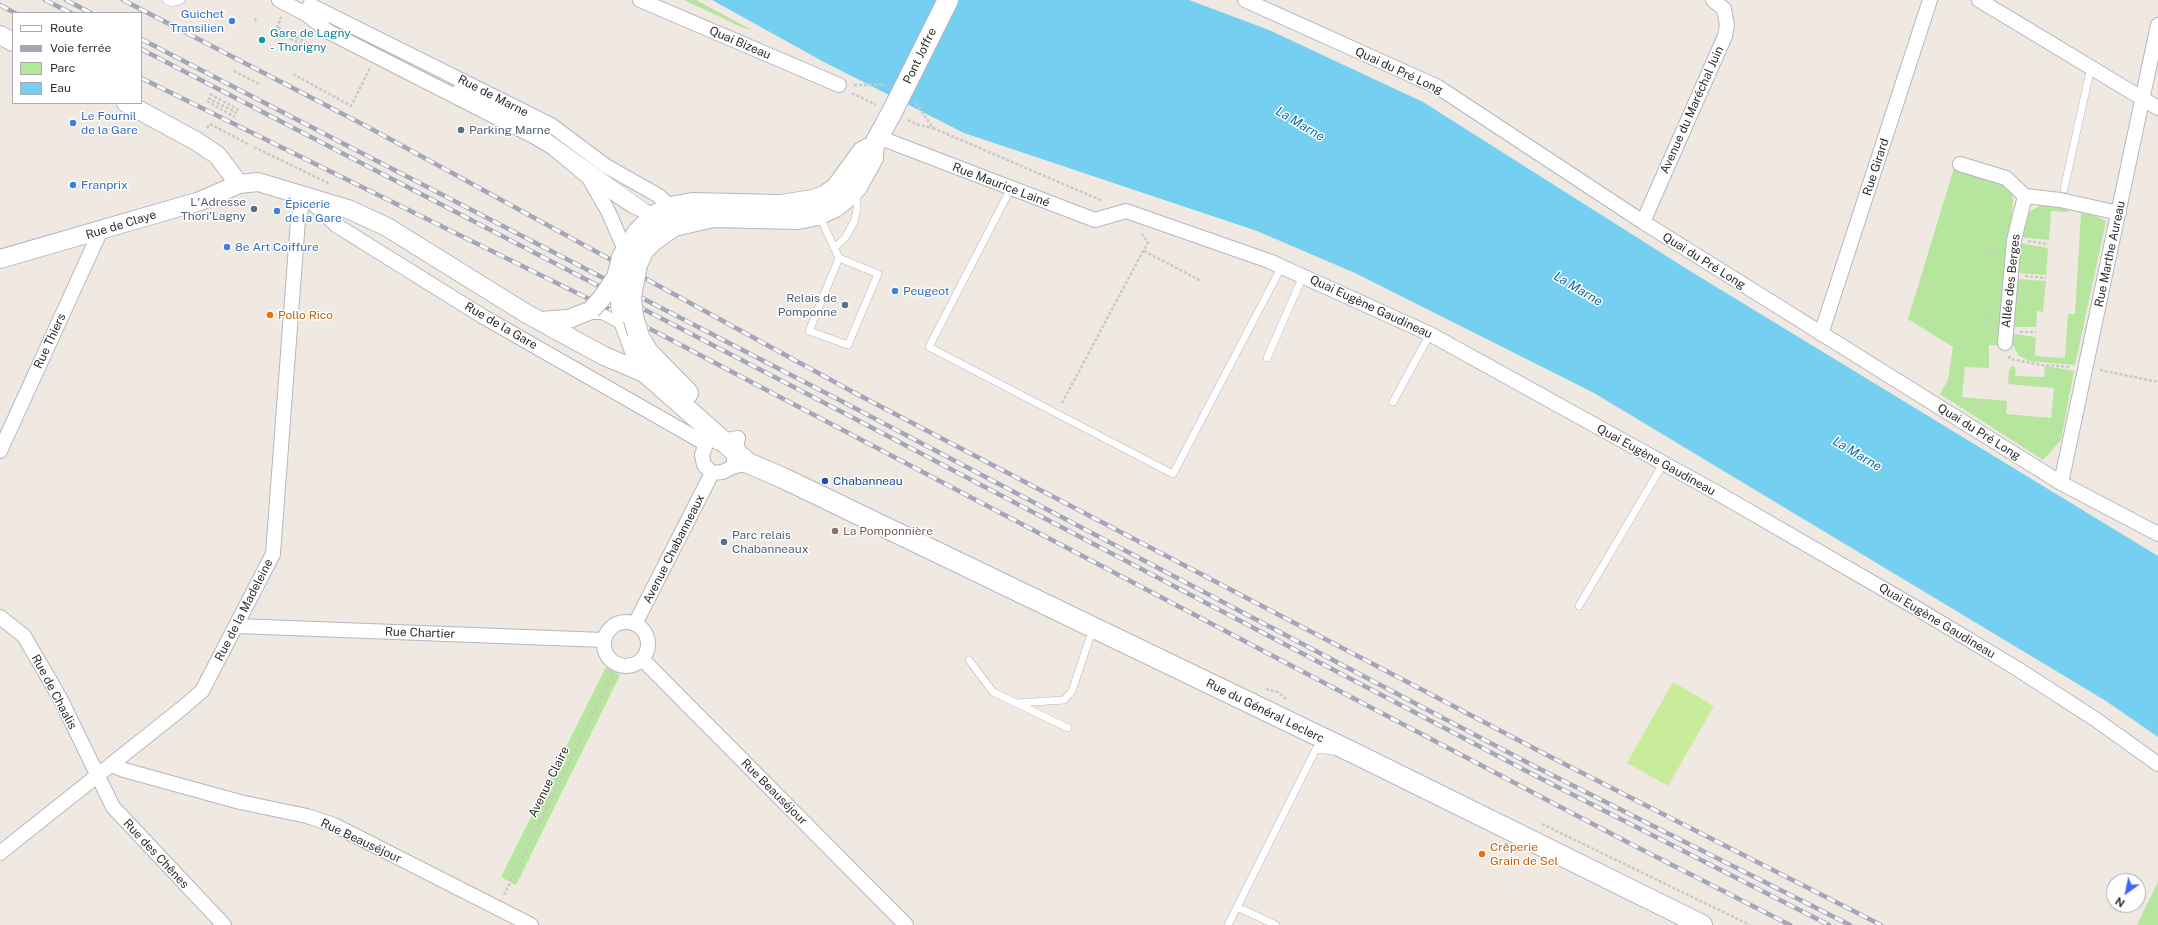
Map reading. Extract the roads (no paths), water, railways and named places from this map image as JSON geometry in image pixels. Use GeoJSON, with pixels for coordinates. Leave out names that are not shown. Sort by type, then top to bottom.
{"type":"FeatureCollection","features":[{"type":"Feature","properties":{"kind":"main road","name":"Pont Joffre"},"geometry":{"type":"LineString","coordinates":[[876,141],[948,0]]}},
{"type":"Feature","properties":{"kind":"main road"},"geometry":{"type":"LineString","coordinates":[[816,207],[824,196],[836,188],[862,152],[876,141]]}},
{"type":"Feature","properties":{"kind":"main road"},"geometry":{"type":"LineString","coordinates":[[625,261],[643,251],[654,240],[674,226],[713,217],[791,219],[816,207],[844,200],[856,187],[873,158],[876,141]]}},
{"type":"Feature","properties":{"kind":"main road"},"geometry":{"type":"LineString","coordinates":[[816,207],[781,204],[693,203],[662,211],[638,232],[625,261],[637,349],[680,386],[731,451],[827,500]]}},
{"type":"Feature","properties":{"kind":"main road"},"geometry":{"type":"LineString","coordinates":[[731,451],[784,474],[827,500]]}},
{"type":"Feature","properties":{"kind":"main road","name":"Rue du Général Leclerc"},"geometry":{"type":"LineString","coordinates":[[827,500],[1356,754],[1697,924]]}},
{"type":"Feature","properties":{"kind":"street"},"geometry":{"type":"LineString","coordinates":[[279,0],[309,6]]}},
{"type":"Feature","properties":{"kind":"street","name":"Quai Bizeau"},"geometry":{"type":"LineString","coordinates":[[640,0],[840,85]]}},
{"type":"Feature","properties":{"kind":"street","name":"Quai du Pré Long"},"geometry":{"type":"LineString","coordinates":[[1245,0],[1438,87],[1643,222],[2061,483],[2158,534]]}},
{"type":"Feature","properties":{"kind":"street","name":"Avenue du Maréchal Juin"},"geometry":{"type":"LineString","coordinates":[[1643,222],[1725,36],[1728,25],[1724,9],[1713,0]]}},
{"type":"Feature","properties":{"kind":"street","name":"Rue Girard"},"geometry":{"type":"LineString","coordinates":[[1822,334],[1930,0]]}},
{"type":"Feature","properties":{"kind":"street"},"geometry":{"type":"LineString","coordinates":[[1978,0],[2158,108]]}},
{"type":"Feature","properties":{"kind":"street","name":"Rue de Marne"},"geometry":{"type":"LineString","coordinates":[[309,6],[329,32],[535,137],[552,147],[587,176],[633,206],[662,211]]}},
{"type":"Feature","properties":{"kind":"street","name":"Rue de Marne"},"geometry":{"type":"LineString","coordinates":[[309,6],[551,125],[580,148],[626,178],[645,187],[662,211]]}},
{"type":"Feature","properties":{"kind":"street","name":"Rue Marthe Aureau"},"geometry":{"type":"LineString","coordinates":[[2061,483],[2158,25]]}},
{"type":"Feature","properties":{"kind":"street"},"geometry":{"type":"LineString","coordinates":[[0,35],[12,41]]}},
{"type":"Feature","properties":{"kind":"street"},"geometry":{"type":"LineString","coordinates":[[128,104],[196,141],[217,155],[239,184]]}},
{"type":"Feature","properties":{"kind":"street","name":"Rue Maurice Lainé"},"geometry":{"type":"LineString","coordinates":[[876,141],[1011,188],[1095,220],[1126,211]]}},
{"type":"Feature","properties":{"kind":"street"},"geometry":{"type":"LineString","coordinates":[[1960,164],[2006,178],[2024,196],[2060,200],[2119,213]]}},
{"type":"Feature","properties":{"kind":"street","name":"Rue de Marne"},"geometry":{"type":"LineString","coordinates":[[587,176],[608,211],[625,261]]}},
{"type":"Feature","properties":{"kind":"street","name":"Rue de la Gare"},"geometry":{"type":"LineString","coordinates":[[239,184],[258,182],[348,209],[387,227],[540,321],[604,356],[637,349]]}},
{"type":"Feature","properties":{"kind":"street","name":"Rue de Claye"},"geometry":{"type":"LineString","coordinates":[[0,259],[100,232],[200,201],[239,184]]}},
{"type":"Feature","properties":{"kind":"street","name":"Rue de la Gare"},"geometry":{"type":"LineString","coordinates":[[305,196],[336,225],[482,316],[731,451]]}},
{"type":"Feature","properties":{"kind":"street","name":"Rue de la Madeleine"},"geometry":{"type":"LineString","coordinates":[[0,853],[96,776],[112,765],[202,691],[273,554],[298,220],[305,196]]}},
{"type":"Feature","properties":{"kind":"street","name":"Allée des Berges"},"geometry":{"type":"LineString","coordinates":[[2005,343],[2014,240],[2024,196]]}},
{"type":"Feature","properties":{"kind":"street"},"geometry":{"type":"LineString","coordinates":[[662,211],[674,226]]}},
{"type":"Feature","properties":{"kind":"street","name":"Quai Eugène Gaudineau"},"geometry":{"type":"LineString","coordinates":[[1126,211],[1282,266],[1430,334],[1918,609],[2009,664],[2094,719],[2158,764]]}},
{"type":"Feature","properties":{"kind":"street","name":"Rue Thiers"},"geometry":{"type":"LineString","coordinates":[[0,451],[100,232]]}},
{"type":"Feature","properties":{"kind":"street","name":"Rue de la Gare"},"geometry":{"type":"LineString","coordinates":[[540,321],[569,319],[591,310],[602,298],[625,261]]}},
{"type":"Feature","properties":{"kind":"street"},"geometry":{"type":"LineString","coordinates":[[591,310],[603,310],[637,349]]}},
{"type":"Feature","properties":{"kind":"street"},"geometry":{"type":"LineString","coordinates":[[731,451],[723,472],[712,472],[704,465],[702,455],[731,451]]}},
{"type":"Feature","properties":{"kind":"street","name":"Avenue Chabanneaux"},"geometry":{"type":"LineString","coordinates":[[635,624],[712,472]]}},
{"type":"Feature","properties":{"kind":"street","name":"Rue de Chaalis"},"geometry":{"type":"LineString","coordinates":[[0,617],[24,636],[60,698],[96,776]]}},
{"type":"Feature","properties":{"kind":"street"},"geometry":{"type":"LineString","coordinates":[[627,622],[635,624],[641,628],[647,640],[648,647],[642,659],[634,664],[626,666],[617,664],[606,655],[604,640],[607,633],[619,623],[627,622]]}},
{"type":"Feature","properties":{"kind":"street","name":"Rue Chartier"},"geometry":{"type":"LineString","coordinates":[[237,626],[604,640]]}},
{"type":"Feature","properties":{"kind":"street","name":"Rue Beauséjour"},"geometry":{"type":"LineString","coordinates":[[642,659],[906,925]]}},
{"type":"Feature","properties":{"kind":"street","name":"Rue Beauséjour"},"geometry":{"type":"LineString","coordinates":[[112,765],[124,770],[240,802],[307,816],[334,825],[531,925]]}},
{"type":"Feature","properties":{"kind":"street","name":"Rue des Chênes"},"geometry":{"type":"LineString","coordinates":[[96,776],[113,808],[224,925]]}},
{"type":"Feature","properties":{"kind":"lane"},"geometry":{"type":"LineString","coordinates":[[166,0],[172,3],[181,0]]}},
{"type":"Feature","properties":{"kind":"lane"},"geometry":{"type":"LineString","coordinates":[[2064,189],[2091,67]]}},
{"type":"Feature","properties":{"kind":"lane"},"geometry":{"type":"LineString","coordinates":[[834,248],[845,238],[854,222],[857,210],[856,187]]}},
{"type":"Feature","properties":{"kind":"lane"},"geometry":{"type":"LineString","coordinates":[[1011,188],[929,347],[1173,474],[1282,266]]}},
{"type":"Feature","properties":{"kind":"lane"},"geometry":{"type":"LineString","coordinates":[[816,207],[839,258],[878,274],[848,345],[810,331],[839,258]]}},
{"type":"Feature","properties":{"kind":"lane"},"geometry":{"type":"LineString","coordinates":[[1267,358],[1303,276]]}},
{"type":"Feature","properties":{"kind":"lane"},"geometry":{"type":"LineString","coordinates":[[1393,402],[1430,334]]}},
{"type":"Feature","properties":{"kind":"lane"},"geometry":{"type":"LineString","coordinates":[[1579,606],[1663,464]]}},
{"type":"Feature","properties":{"kind":"lane"},"geometry":{"type":"LineString","coordinates":[[1017,703],[1064,700],[1072,691],[1089,640],[1095,629]]}},
{"type":"Feature","properties":{"kind":"lane"},"geometry":{"type":"LineString","coordinates":[[969,660],[994,692],[1068,728]]}},
{"type":"Feature","properties":{"kind":"lane"},"geometry":{"type":"LineString","coordinates":[[1228,925],[1316,749],[1356,754]]}},
{"type":"Feature","properties":{"kind":"lane"},"geometry":{"type":"LineString","coordinates":[[1238,907],[1276,925]]}},
{"type":"Feature","properties":{"kind":"water","name":"La Marne"},"geometry":{"type":"Polygon","coordinates":[[[712,0],[1189,0],[1269,30],[1423,102],[1690,271],[2158,556],[2158,737],[2106,701],[1594,393],[1355,273],[1257,231],[964,133],[824,62],[712,0]]]}},
{"type":"Feature","properties":{"kind":"railway"},"geometry":{"type":"LineString","coordinates":[[45,0],[69,12]]}},
{"type":"Feature","properties":{"kind":"railway"},"geometry":{"type":"LineString","coordinates":[[66,0],[89,12]]}},
{"type":"Feature","properties":{"kind":"railway"},"geometry":{"type":"LineString","coordinates":[[123,0],[366,126],[853,392],[1543,753],[1881,925]]}},
{"type":"Feature","properties":{"kind":"railway"},"geometry":{"type":"LineString","coordinates":[[0,5],[13,12]]}},
{"type":"Feature","properties":{"kind":"railway"},"geometry":{"type":"LineString","coordinates":[[142,40],[847,404],[1536,767],[1850,925]]}},
{"type":"Feature","properties":{"kind":"railway"},"geometry":{"type":"LineString","coordinates":[[142,50],[842,412],[1534,775],[1829,925]]}},
{"type":"Feature","properties":{"kind":"railway"},"geometry":{"type":"LineString","coordinates":[[142,78],[658,333],[1629,843],[1790,925]]}},
{"type":"Feature","properties":{"kind":"place","name":"Guichet Transilien"},"geometry":{"type":"Point","coordinates":[232,21]}},
{"type":"Feature","properties":{"kind":"place","name":"Gare de Lagny - Thorigny"},"geometry":{"type":"Point","coordinates":[262,40]}},
{"type":"Feature","properties":{"kind":"place","name":"Le Fournil de la Gare"},"geometry":{"type":"Point","coordinates":[73,123]}},
{"type":"Feature","properties":{"kind":"place","name":"Parking Marne"},"geometry":{"type":"Point","coordinates":[461,130]}},
{"type":"Feature","properties":{"kind":"place","name":"Franprix"},"geometry":{"type":"Point","coordinates":[73,185]}},
{"type":"Feature","properties":{"kind":"place","name":"L'Adresse Thori'Lagny"},"geometry":{"type":"Point","coordinates":[254,209]}},
{"type":"Feature","properties":{"kind":"place","name":"Épicerie de la Gare"},"geometry":{"type":"Point","coordinates":[277,211]}},
{"type":"Feature","properties":{"kind":"place","name":"8e Art Coiffure"},"geometry":{"type":"Point","coordinates":[227,247]}},
{"type":"Feature","properties":{"kind":"place","name":"Peugeot"},"geometry":{"type":"Point","coordinates":[895,291]}},
{"type":"Feature","properties":{"kind":"place","name":"Relais de Pomponne"},"geometry":{"type":"Point","coordinates":[845,305]}},
{"type":"Feature","properties":{"kind":"place","name":"Pollo Rico"},"geometry":{"type":"Point","coordinates":[270,315]}},
{"type":"Feature","properties":{"kind":"place","name":"Chabanneau"},"geometry":{"type":"Point","coordinates":[825,481]}},
{"type":"Feature","properties":{"kind":"place","name":"La Pomponnière"},"geometry":{"type":"Point","coordinates":[835,531]}},
{"type":"Feature","properties":{"kind":"place","name":"Parc relais Chabanneaux"},"geometry":{"type":"Point","coordinates":[724,542]}},
{"type":"Feature","properties":{"kind":"place","name":"Crêperie Grain de Sel"},"geometry":{"type":"Point","coordinates":[1482,854]}}]}
